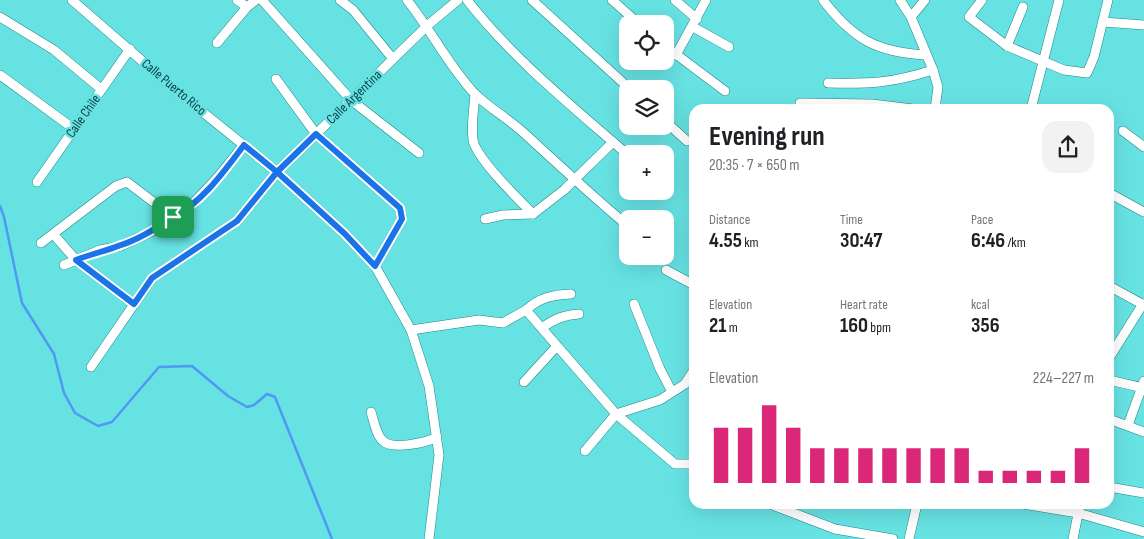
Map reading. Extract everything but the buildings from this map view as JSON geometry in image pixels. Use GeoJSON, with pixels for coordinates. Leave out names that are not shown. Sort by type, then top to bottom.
{"type":"FeatureCollection","features":[{"type":"Feature","properties":{"kind":"street","name":"Calle Puerto Rico"},"geometry":{"type":"LineString","coordinates":[[72,0],[277,172],[345,234],[375,266],[411,330],[429,386],[439,455],[429,539]]}},
{"type":"Feature","properties":{"kind":"street"},"geometry":{"type":"LineString","coordinates":[[237,0],[247,7]]}},
{"type":"Feature","properties":{"kind":"street"},"geometry":{"type":"LineString","coordinates":[[216,43],[247,7],[256,0]]}},
{"type":"Feature","properties":{"kind":"street"},"geometry":{"type":"LineString","coordinates":[[262,0],[351,100],[419,153]]}},
{"type":"Feature","properties":{"kind":"street"},"geometry":{"type":"LineString","coordinates":[[340,0],[353,10],[393,59]]}},
{"type":"Feature","properties":{"kind":"street"},"geometry":{"type":"LineString","coordinates":[[407,0],[428,25],[449,62],[475,94],[524,133],[574,180],[619,218]]}},
{"type":"Feature","properties":{"kind":"street","name":"Calle Argentina"},"geometry":{"type":"LineString","coordinates":[[91,367],[152,278],[237,221],[277,172],[428,25],[458,0]]}},
{"type":"Feature","properties":{"kind":"street"},"geometry":{"type":"LineString","coordinates":[[467,0],[489,29],[513,54],[619,147]]}},
{"type":"Feature","properties":{"kind":"street"},"geometry":{"type":"LineString","coordinates":[[532,0],[620,80]]}},
{"type":"Feature","properties":{"kind":"street"},"geometry":{"type":"LineString","coordinates":[[612,0],[629,15]]}},
{"type":"Feature","properties":{"kind":"street"},"geometry":{"type":"LineString","coordinates":[[674,0],[695,23],[729,47]]}},
{"type":"Feature","properties":{"kind":"street"},"geometry":{"type":"LineString","coordinates":[[706,0],[676,55],[725,91]]}},
{"type":"Feature","properties":{"kind":"street"},"geometry":{"type":"LineString","coordinates":[[823,0],[849,29],[870,44],[908,54],[925,55]]}},
{"type":"Feature","properties":{"kind":"street"},"geometry":{"type":"LineString","coordinates":[[900,0],[911,16],[925,55],[933,70],[938,87],[936,104]]}},
{"type":"Feature","properties":{"kind":"street"},"geometry":{"type":"LineString","coordinates":[[911,16],[925,0]]}},
{"type":"Feature","properties":{"kind":"street"},"geometry":{"type":"LineString","coordinates":[[982,0],[969,17],[1007,46],[1064,70],[1087,74],[1094,56],[1108,0]]}},
{"type":"Feature","properties":{"kind":"street"},"geometry":{"type":"LineString","coordinates":[[1033,104],[1040,83],[1043,60],[1059,0]]}},
{"type":"Feature","properties":{"kind":"street"},"geometry":{"type":"LineString","coordinates":[[1007,46],[1023,6]]}},
{"type":"Feature","properties":{"kind":"street"},"geometry":{"type":"LineString","coordinates":[[0,18],[54,50],[102,89]]}},
{"type":"Feature","properties":{"kind":"street"},"geometry":{"type":"LineString","coordinates":[[1103,22],[1144,25]]}},
{"type":"Feature","properties":{"kind":"street","name":"Calle Chile"},"geometry":{"type":"LineString","coordinates":[[37,182],[130,49]]}},
{"type":"Feature","properties":{"kind":"street"},"geometry":{"type":"LineString","coordinates":[[828,83],[873,84],[897,81],[933,70]]}},
{"type":"Feature","properties":{"kind":"street"},"geometry":{"type":"LineString","coordinates":[[0,75],[74,129]]}},
{"type":"Feature","properties":{"kind":"street"},"geometry":{"type":"LineString","coordinates":[[276,79],[316,134],[400,208],[402,219],[375,266]]}},
{"type":"Feature","properties":{"kind":"street"},"geometry":{"type":"LineString","coordinates":[[475,94],[472,125],[473,142],[482,157],[516,198],[533,214]]}},
{"type":"Feature","properties":{"kind":"street"},"geometry":{"type":"LineString","coordinates":[[800,102],[829,104]]}},
{"type":"Feature","properties":{"kind":"street"},"geometry":{"type":"LineString","coordinates":[[674,129],[687,141]]}},
{"type":"Feature","properties":{"kind":"street"},"geometry":{"type":"LineString","coordinates":[[1123,131],[1144,147]]}},
{"type":"Feature","properties":{"kind":"street"},"geometry":{"type":"LineString","coordinates":[[485,219],[503,215],[533,214],[564,190],[613,142]]}},
{"type":"Feature","properties":{"kind":"street"},"geometry":{"type":"LineString","coordinates":[[64,265],[100,250],[121,246],[155,230],[186,210],[205,191],[244,145]]}},
{"type":"Feature","properties":{"kind":"street"},"geometry":{"type":"LineString","coordinates":[[41,243],[116,186],[126,182],[173,217]]}},
{"type":"Feature","properties":{"kind":"street"},"geometry":{"type":"LineString","coordinates":[[1114,196],[1144,212]]}},
{"type":"Feature","properties":{"kind":"street"},"geometry":{"type":"LineString","coordinates":[[54,235],[76,260],[134,304]]}},
{"type":"Feature","properties":{"kind":"street"},"geometry":{"type":"LineString","coordinates":[[666,270],[689,282]]}},
{"type":"Feature","properties":{"kind":"street"},"geometry":{"type":"LineString","coordinates":[[1114,289],[1143,304],[1114,350]]}},
{"type":"Feature","properties":{"kind":"street"},"geometry":{"type":"LineString","coordinates":[[411,330],[479,320],[503,323],[526,310],[537,300],[552,295],[571,294]]}},
{"type":"Feature","properties":{"kind":"street"},"geometry":{"type":"LineString","coordinates":[[634,304],[660,369],[672,392]]}},
{"type":"Feature","properties":{"kind":"street"},"geometry":{"type":"LineString","coordinates":[[526,310],[616,414],[675,464],[689,464]]}},
{"type":"Feature","properties":{"kind":"street"},"geometry":{"type":"LineString","coordinates":[[542,328],[565,315],[578,314]]}},
{"type":"Feature","properties":{"kind":"street"},"geometry":{"type":"LineString","coordinates":[[524,382],[557,346]]}},
{"type":"Feature","properties":{"kind":"street"},"geometry":{"type":"LineString","coordinates":[[586,450],[616,414],[660,400],[685,384],[689,378]]}},
{"type":"Feature","properties":{"kind":"street"},"geometry":{"type":"LineString","coordinates":[[1114,381],[1143,385],[1128,425]]}},
{"type":"Feature","properties":{"kind":"street"},"geometry":{"type":"LineString","coordinates":[[371,412],[381,440],[389,445],[428,442],[436,437]]}},
{"type":"Feature","properties":{"kind":"street"},"geometry":{"type":"LineString","coordinates":[[1114,421],[1144,432]]}},
{"type":"Feature","properties":{"kind":"street"},"geometry":{"type":"LineString","coordinates":[[1114,487],[1144,493]]}},
{"type":"Feature","properties":{"kind":"street"},"geometry":{"type":"LineString","coordinates":[[783,509],[835,529],[893,539]]}},
{"type":"Feature","properties":{"kind":"street"},"geometry":{"type":"LineString","coordinates":[[909,539],[916,509]]}},
{"type":"Feature","properties":{"kind":"street"},"geometry":{"type":"LineString","coordinates":[[1073,539],[1079,509]]}},
{"type":"Feature","properties":{"kind":"street"},"geometry":{"type":"LineString","coordinates":[[1082,509],[1144,532]]}},
{"type":"Feature","properties":{"kind":"waterway"},"geometry":{"type":"LineString","coordinates":[[0,206],[22,303],[54,354],[64,393],[75,413],[98,426],[112,422],[159,367],[192,366],[228,396],[247,407],[254,405],[267,394],[275,397],[332,539]]}},
{"type":"Feature","properties":{"kind":"route"},"geometry":{"type":"LineString","coordinates":[[173,217],[155,230],[121,246],[100,250],[76,260],[134,304],[152,278],[237,221],[277,172],[345,234],[375,266],[402,219],[400,208],[385,193],[316,134],[277,172],[244,145],[218,178],[186,210],[173,217]]}}]}
